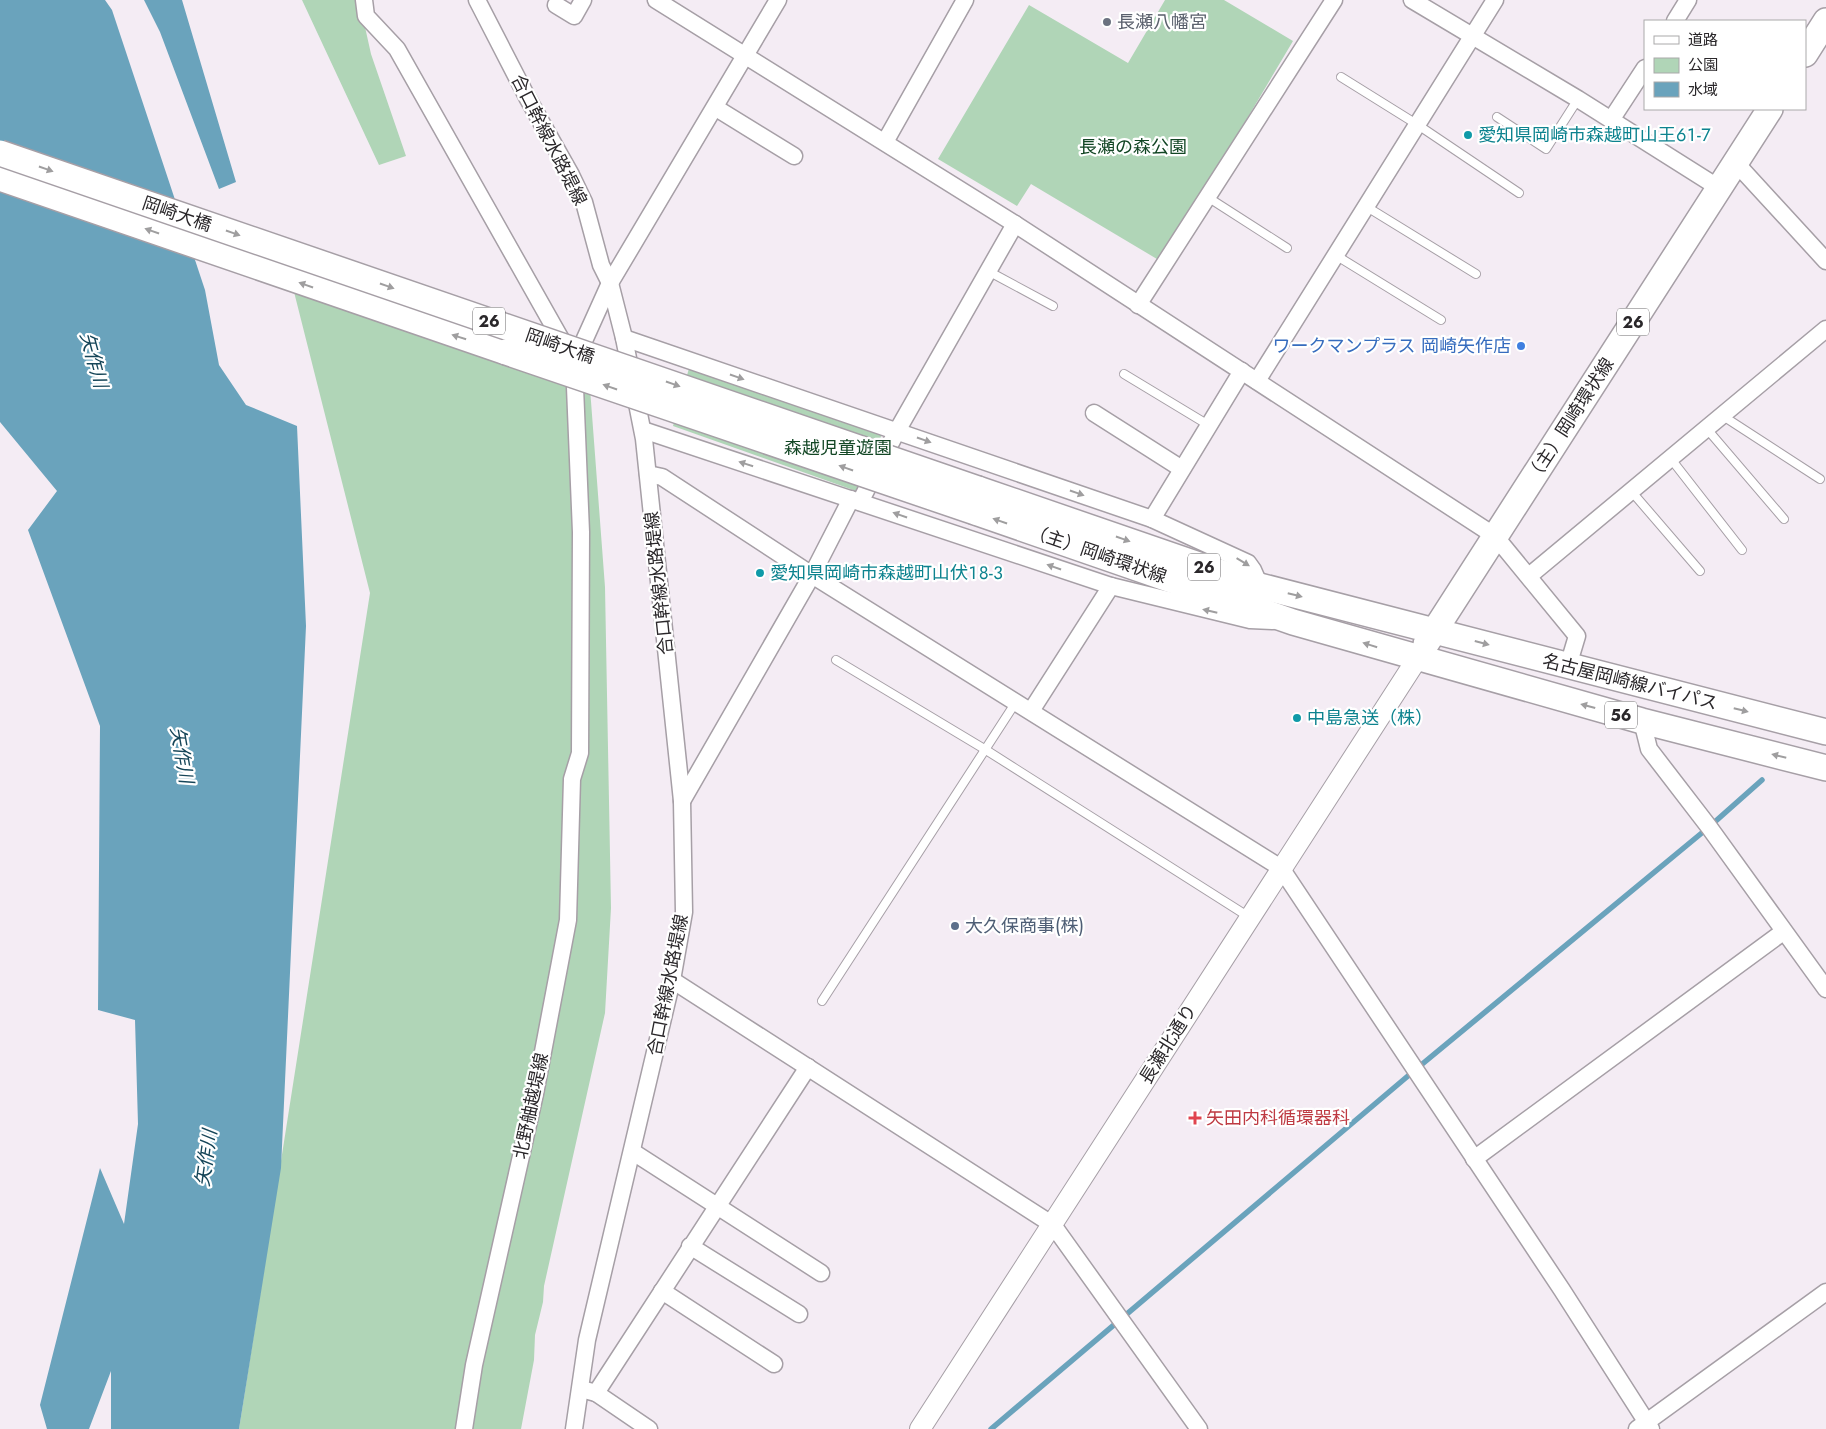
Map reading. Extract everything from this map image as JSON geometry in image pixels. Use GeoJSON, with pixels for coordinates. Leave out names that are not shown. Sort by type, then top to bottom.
{"type":"FeatureCollection","features":[{"type":"Feature","properties":{"kind":"main road"},"geometry":{"type":"LineString","coordinates":[[1806,52],[1826,21]]}},
{"type":"Feature","properties":{"kind":"main road","name":"（主）岡崎環状線"},"geometry":{"type":"LineString","coordinates":[[977,501],[1293,622],[1417,659],[1769,110]]}},
{"type":"Feature","properties":{"kind":"main road","name":"岡崎大橋"},"geometry":{"type":"LineString","coordinates":[[0,153],[977,501]]}},
{"type":"Feature","properties":{"kind":"main road","name":"岡崎大橋"},"geometry":{"type":"LineString","coordinates":[[0,178],[300,283],[977,501]]}},
{"type":"Feature","properties":{"kind":"main road","name":"（主）岡崎環状線"},"geometry":{"type":"LineString","coordinates":[[977,501],[1260,586],[1435,631]]}},
{"type":"Feature","properties":{"kind":"main road","name":"名古屋岡崎線バイパス"},"geometry":{"type":"LineString","coordinates":[[1435,631],[1826,732]]}},
{"type":"Feature","properties":{"kind":"main road","name":"名古屋岡崎線バイパス"},"geometry":{"type":"LineString","coordinates":[[1417,659],[1642,721],[1826,768]]}},
{"type":"Feature","properties":{"kind":"street"},"geometry":{"type":"LineString","coordinates":[[364,0],[366,16],[397,49],[574,363]]}},
{"type":"Feature","properties":{"kind":"street","name":"合口幹線水路堤線"},"geometry":{"type":"LineString","coordinates":[[477,0],[527,97],[571,174],[584,202],[601,265],[610,283],[624,338],[643,430],[682,801],[684,912],[672,980],[587,1340],[588,1391],[574,1429]]}},
{"type":"Feature","properties":{"kind":"street"},"geometry":{"type":"LineString","coordinates":[[556,5],[574,16],[583,0]]}},
{"type":"Feature","properties":{"kind":"street"},"geometry":{"type":"LineString","coordinates":[[656,0],[1015,224],[1495,536],[1577,636],[1568,666]]}},
{"type":"Feature","properties":{"kind":"street"},"geometry":{"type":"LineString","coordinates":[[574,363],[610,283],[716,108],[778,0]]}},
{"type":"Feature","properties":{"kind":"street"},"geometry":{"type":"LineString","coordinates":[[885,142],[965,0]]}},
{"type":"Feature","properties":{"kind":"street"},"geometry":{"type":"LineString","coordinates":[[1138,305],[1209,198],[1334,0]]}},
{"type":"Feature","properties":{"kind":"street"},"geometry":{"type":"LineString","coordinates":[[1412,0],[1438,7],[1473,35],[1719,188]]}},
{"type":"Feature","properties":{"kind":"street"},"geometry":{"type":"LineString","coordinates":[[1257,381],[1337,256],[1495,0]]}},
{"type":"Feature","properties":{"kind":"street"},"geometry":{"type":"LineString","coordinates":[[1676,20],[1688,0]]}},
{"type":"Feature","properties":{"kind":"street"},"geometry":{"type":"LineString","coordinates":[[1611,120],[1644,70]]}},
{"type":"Feature","properties":{"kind":"street"},"geometry":{"type":"LineString","coordinates":[[716,108],[794,156]]}},
{"type":"Feature","properties":{"kind":"street"},"geometry":{"type":"LineString","coordinates":[[1736,162],[1826,261]]}},
{"type":"Feature","properties":{"kind":"street"},"geometry":{"type":"LineString","coordinates":[[682,801],[1015,224]]}},
{"type":"Feature","properties":{"kind":"street"},"geometry":{"type":"LineString","coordinates":[[1529,576],[1825,332]]}},
{"type":"Feature","properties":{"kind":"street"},"geometry":{"type":"LineString","coordinates":[[624,338],[1152,519],[1248,563],[1260,586]]}},
{"type":"Feature","properties":{"kind":"street","name":"北野舳越堤線"},"geometry":{"type":"LineString","coordinates":[[464,1429],[474,1365],[535,1094],[568,920],[572,779],[580,753],[581,532],[574,363]]}},
{"type":"Feature","properties":{"kind":"street"},"geometry":{"type":"LineString","coordinates":[[1152,519],[1242,371]]}},
{"type":"Feature","properties":{"kind":"street"},"geometry":{"type":"LineString","coordinates":[[1094,413],[1182,469]]}},
{"type":"Feature","properties":{"kind":"street"},"geometry":{"type":"LineString","coordinates":[[643,430],[1111,586],[1250,620],[1293,622]]}},
{"type":"Feature","properties":{"kind":"street"},"geometry":{"type":"LineString","coordinates":[[648,474],[662,477],[812,575],[1280,868],[1474,1159],[1645,1427],[1826,1292]]}},
{"type":"Feature","properties":{"kind":"street"},"geometry":{"type":"LineString","coordinates":[[1031,711],[1111,586]]}},
{"type":"Feature","properties":{"kind":"street","name":"長瀬北通り"},"geometry":{"type":"LineString","coordinates":[[920,1429],[1053,1225],[1280,868],[1417,659]]}},
{"type":"Feature","properties":{"kind":"street"},"geometry":{"type":"LineString","coordinates":[[1642,721],[1649,749],[1709,827],[1826,989]]}},
{"type":"Feature","properties":{"kind":"street"},"geometry":{"type":"LineString","coordinates":[[1474,1159],[1783,932]]}},
{"type":"Feature","properties":{"kind":"street"},"geometry":{"type":"LineString","coordinates":[[672,980],[1053,1225],[1199,1429]]}},
{"type":"Feature","properties":{"kind":"street"},"geometry":{"type":"LineString","coordinates":[[649,1429],[588,1391],[662,1290],[808,1067]]}},
{"type":"Feature","properties":{"kind":"street"},"geometry":{"type":"LineString","coordinates":[[632,1152],[821,1273]]}},
{"type":"Feature","properties":{"kind":"street"},"geometry":{"type":"LineString","coordinates":[[690,1246],[799,1314]]}},
{"type":"Feature","properties":{"kind":"street"},"geometry":{"type":"LineString","coordinates":[[662,1290],[774,1364]]}},
{"type":"Feature","properties":{"kind":"lane"},"geometry":{"type":"LineString","coordinates":[[1341,77],[1519,192]]}},
{"type":"Feature","properties":{"kind":"lane"},"geometry":{"type":"LineString","coordinates":[[1497,117],[1546,149],[1578,99]]}},
{"type":"Feature","properties":{"kind":"lane"},"geometry":{"type":"LineString","coordinates":[[1209,198],[1287,248]]}},
{"type":"Feature","properties":{"kind":"lane"},"geometry":{"type":"LineString","coordinates":[[1367,207],[1476,274]]}},
{"type":"Feature","properties":{"kind":"lane"},"geometry":{"type":"LineString","coordinates":[[1337,256],[1441,320]]}},
{"type":"Feature","properties":{"kind":"lane"},"geometry":{"type":"LineString","coordinates":[[988,271],[1053,306]]}},
{"type":"Feature","properties":{"kind":"lane"},"geometry":{"type":"LineString","coordinates":[[1124,374],[1210,426]]}},
{"type":"Feature","properties":{"kind":"lane"},"geometry":{"type":"LineString","coordinates":[[1722,416],[1820,479]]}},
{"type":"Feature","properties":{"kind":"lane"},"geometry":{"type":"LineString","coordinates":[[1706,429],[1784,519]]}},
{"type":"Feature","properties":{"kind":"lane"},"geometry":{"type":"LineString","coordinates":[[1671,459],[1742,550]]}},
{"type":"Feature","properties":{"kind":"lane"},"geometry":{"type":"LineString","coordinates":[[1632,492],[1700,570]]}},
{"type":"Feature","properties":{"kind":"lane"},"geometry":{"type":"LineString","coordinates":[[836,660],[986,750],[1249,917]]}},
{"type":"Feature","properties":{"kind":"lane"},"geometry":{"type":"LineString","coordinates":[[822,1001],[1016,702]]}},
{"type":"Feature","properties":{"kind":"green space"},"geometry":{"type":"Polygon","coordinates":[[[302,0],[359,0],[371,54],[406,156],[379,165],[302,0]]]}},
{"type":"Feature","properties":{"kind":"green space","name":"長瀬の森公園"},"geometry":{"type":"Polygon","coordinates":[[[1165,0],[1224,0],[1293,41],[1162,262],[1031,184],[1017,206],[938,159],[1029,5],[1128,63],[1165,0]]]}},
{"type":"Feature","properties":{"kind":"green space"},"geometry":{"type":"Polygon","coordinates":[[[291,280],[589,375],[605,587],[611,908],[605,1013],[544,1286],[543,1302],[535,1335],[534,1360],[521,1429],[239,1429],[370,593],[291,280]]]}},
{"type":"Feature","properties":{"kind":"green space","name":"森越児童遊園"},"geometry":{"type":"Polygon","coordinates":[[[691,361],[885,428],[856,491],[673,426],[691,361]]]}},
{"type":"Feature","properties":{"kind":"water","name":"矢作川"},"geometry":{"type":"Polygon","coordinates":[[[0,0],[105,0],[112,10],[205,290],[219,365],[246,405],[297,426],[306,626],[281,1168],[239,1429],[111,1429],[111,1371],[89,1429],[47,1429],[40,1405],[100,1168],[124,1224],[138,1124],[135,1020],[98,1010],[100,726],[28,530],[57,491],[0,422],[0,0]]]}},
{"type":"Feature","properties":{"kind":"water"},"geometry":{"type":"Polygon","coordinates":[[[144,0],[182,0],[236,182],[219,189],[160,32],[144,0]]]}},
{"type":"Feature","properties":{"kind":"waterway"},"geometry":{"type":"LineString","coordinates":[[991,1429],[1415,1070],[1709,827],[1762,780]]}},
{"type":"Feature","properties":{"kind":"place","name":"長瀬八幡宮"},"geometry":{"type":"Point","coordinates":[1107,22]}},
{"type":"Feature","properties":{"kind":"place","name":"愛知県岡崎市森越町山王６１‐７"},"geometry":{"type":"Point","coordinates":[1468,135]}},
{"type":"Feature","properties":{"kind":"place","name":"ワークマンプラス 岡崎矢作店"},"geometry":{"type":"Point","coordinates":[1521,346]}},
{"type":"Feature","properties":{"kind":"place","name":"愛知県岡崎市森越町山伏１８‐３"},"geometry":{"type":"Point","coordinates":[760,573]}},
{"type":"Feature","properties":{"kind":"place","name":"中島急送（株）"},"geometry":{"type":"Point","coordinates":[1297,718]}},
{"type":"Feature","properties":{"kind":"place","name":"大久保商事(株)"},"geometry":{"type":"Point","coordinates":[955,926]}},
{"type":"Feature","properties":{"kind":"place","name":"矢田内科循環器科"},"geometry":{"type":"Point","coordinates":[1195,1118]}}]}
